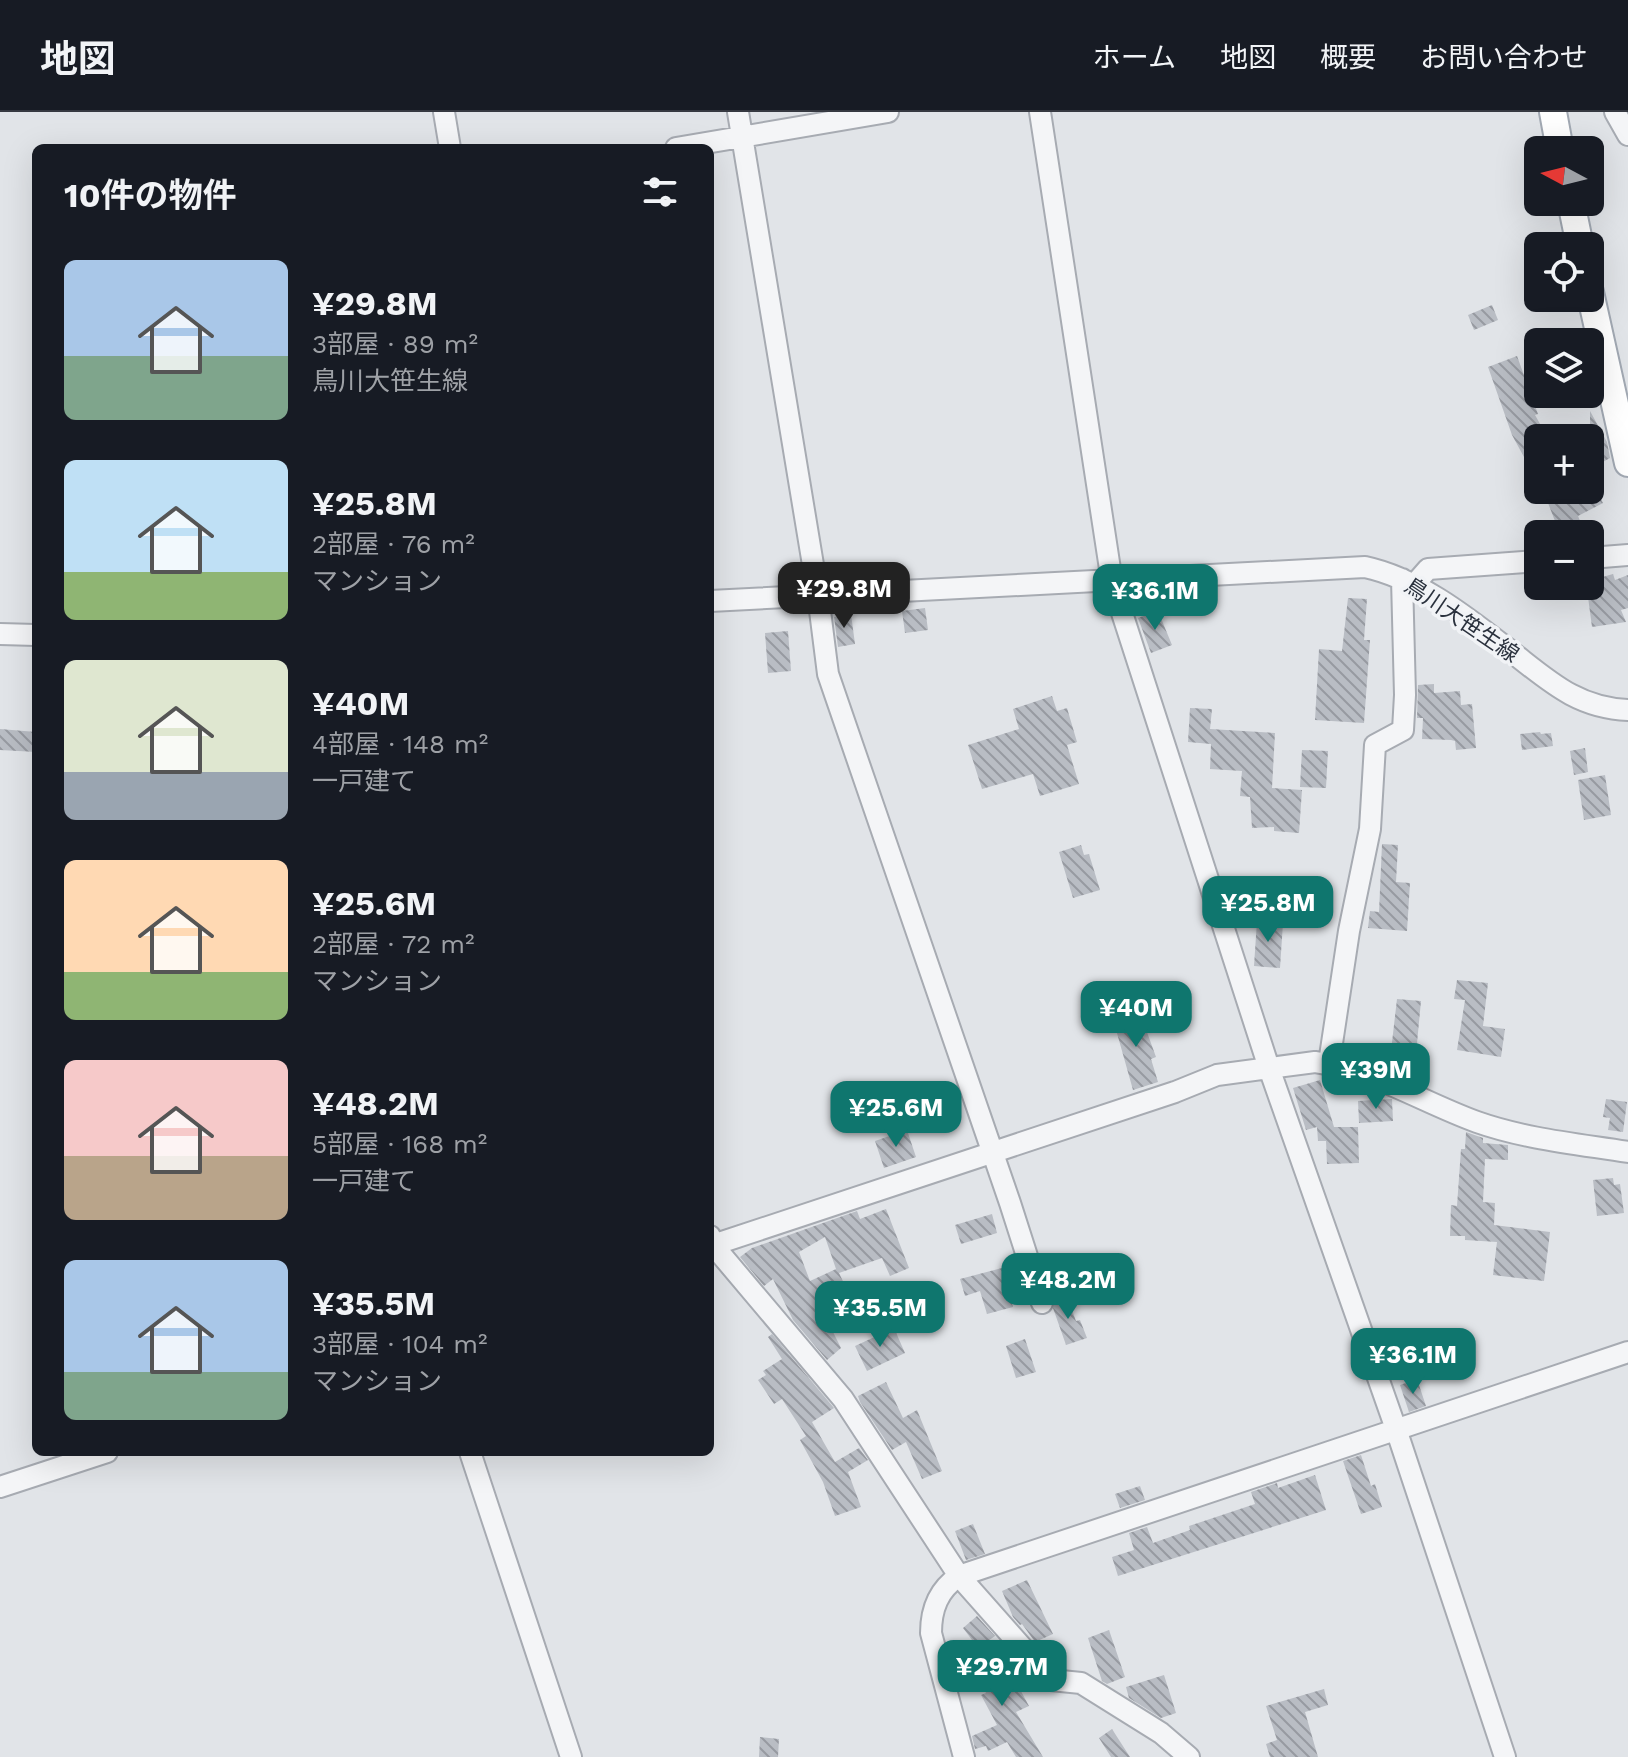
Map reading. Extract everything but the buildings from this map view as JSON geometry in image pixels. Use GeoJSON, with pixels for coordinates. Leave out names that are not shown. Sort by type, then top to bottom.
{"type":"FeatureCollection","features":[{"type":"Feature","properties":{"kind":"main road"},"geometry":{"type":"LineString","coordinates":[[1553,112],[1557,136]]}},
{"type":"Feature","properties":{"kind":"main road"},"geometry":{"type":"LineString","coordinates":[[1594,312],[1628,463]]}},
{"type":"Feature","properties":{"kind":"street"},"geometry":{"type":"LineString","coordinates":[[444,112],[449,144]]}},
{"type":"Feature","properties":{"kind":"street"},"geometry":{"type":"LineString","coordinates":[[738,112],[818,595],[828,674],[1042,1303]]}},
{"type":"Feature","properties":{"kind":"street"},"geometry":{"type":"LineString","coordinates":[[698,144],[888,112]]}},
{"type":"Feature","properties":{"kind":"street"},"geometry":{"type":"LineString","coordinates":[[1040,112],[1112,582],[1269,1068],[1396,1429],[1505,1757]]}},
{"type":"Feature","properties":{"kind":"street"},"geometry":{"type":"LineString","coordinates":[[1615,112],[1628,135]]}},
{"type":"Feature","properties":{"kind":"street"},"geometry":{"type":"LineString","coordinates":[[1604,557],[1628,555]]}},
{"type":"Feature","properties":{"kind":"street"},"geometry":{"type":"LineString","coordinates":[[1329,1063],[1349,931],[1370,829],[1375,745],[1403,730],[1408,582],[1428,569],[1524,562]]}},
{"type":"Feature","properties":{"kind":"street","name":"鳥川大笹生線"},"geometry":{"type":"LineString","coordinates":[[714,601],[1112,582],[1347,566],[1383,571],[1408,582],[1502,644],[1573,697],[1603,708],[1628,710]]}},
{"type":"Feature","properties":{"kind":"street"},"geometry":{"type":"LineString","coordinates":[[0,634],[32,635]]}},
{"type":"Feature","properties":{"kind":"street"},"geometry":{"type":"LineString","coordinates":[[714,1241],[1175,1092],[1210,1077],[1315,1062],[1329,1063],[1478,1123],[1526,1135],[1628,1152]]}},
{"type":"Feature","properties":{"kind":"street"},"geometry":{"type":"LineString","coordinates":[[714,1246],[843,1399],[959,1576],[1051,1680],[1081,1683],[1161,1733],[1189,1757]]}},
{"type":"Feature","properties":{"kind":"street"},"geometry":{"type":"LineString","coordinates":[[964,1757],[931,1633],[931,1617],[937,1600],[948,1583],[959,1576],[1628,1352]]}},
{"type":"Feature","properties":{"kind":"street"},"geometry":{"type":"LineString","coordinates":[[0,1487],[95,1456]]}},
{"type":"Feature","properties":{"kind":"street"},"geometry":{"type":"LineString","coordinates":[[471,1456],[571,1757]]}}]}
